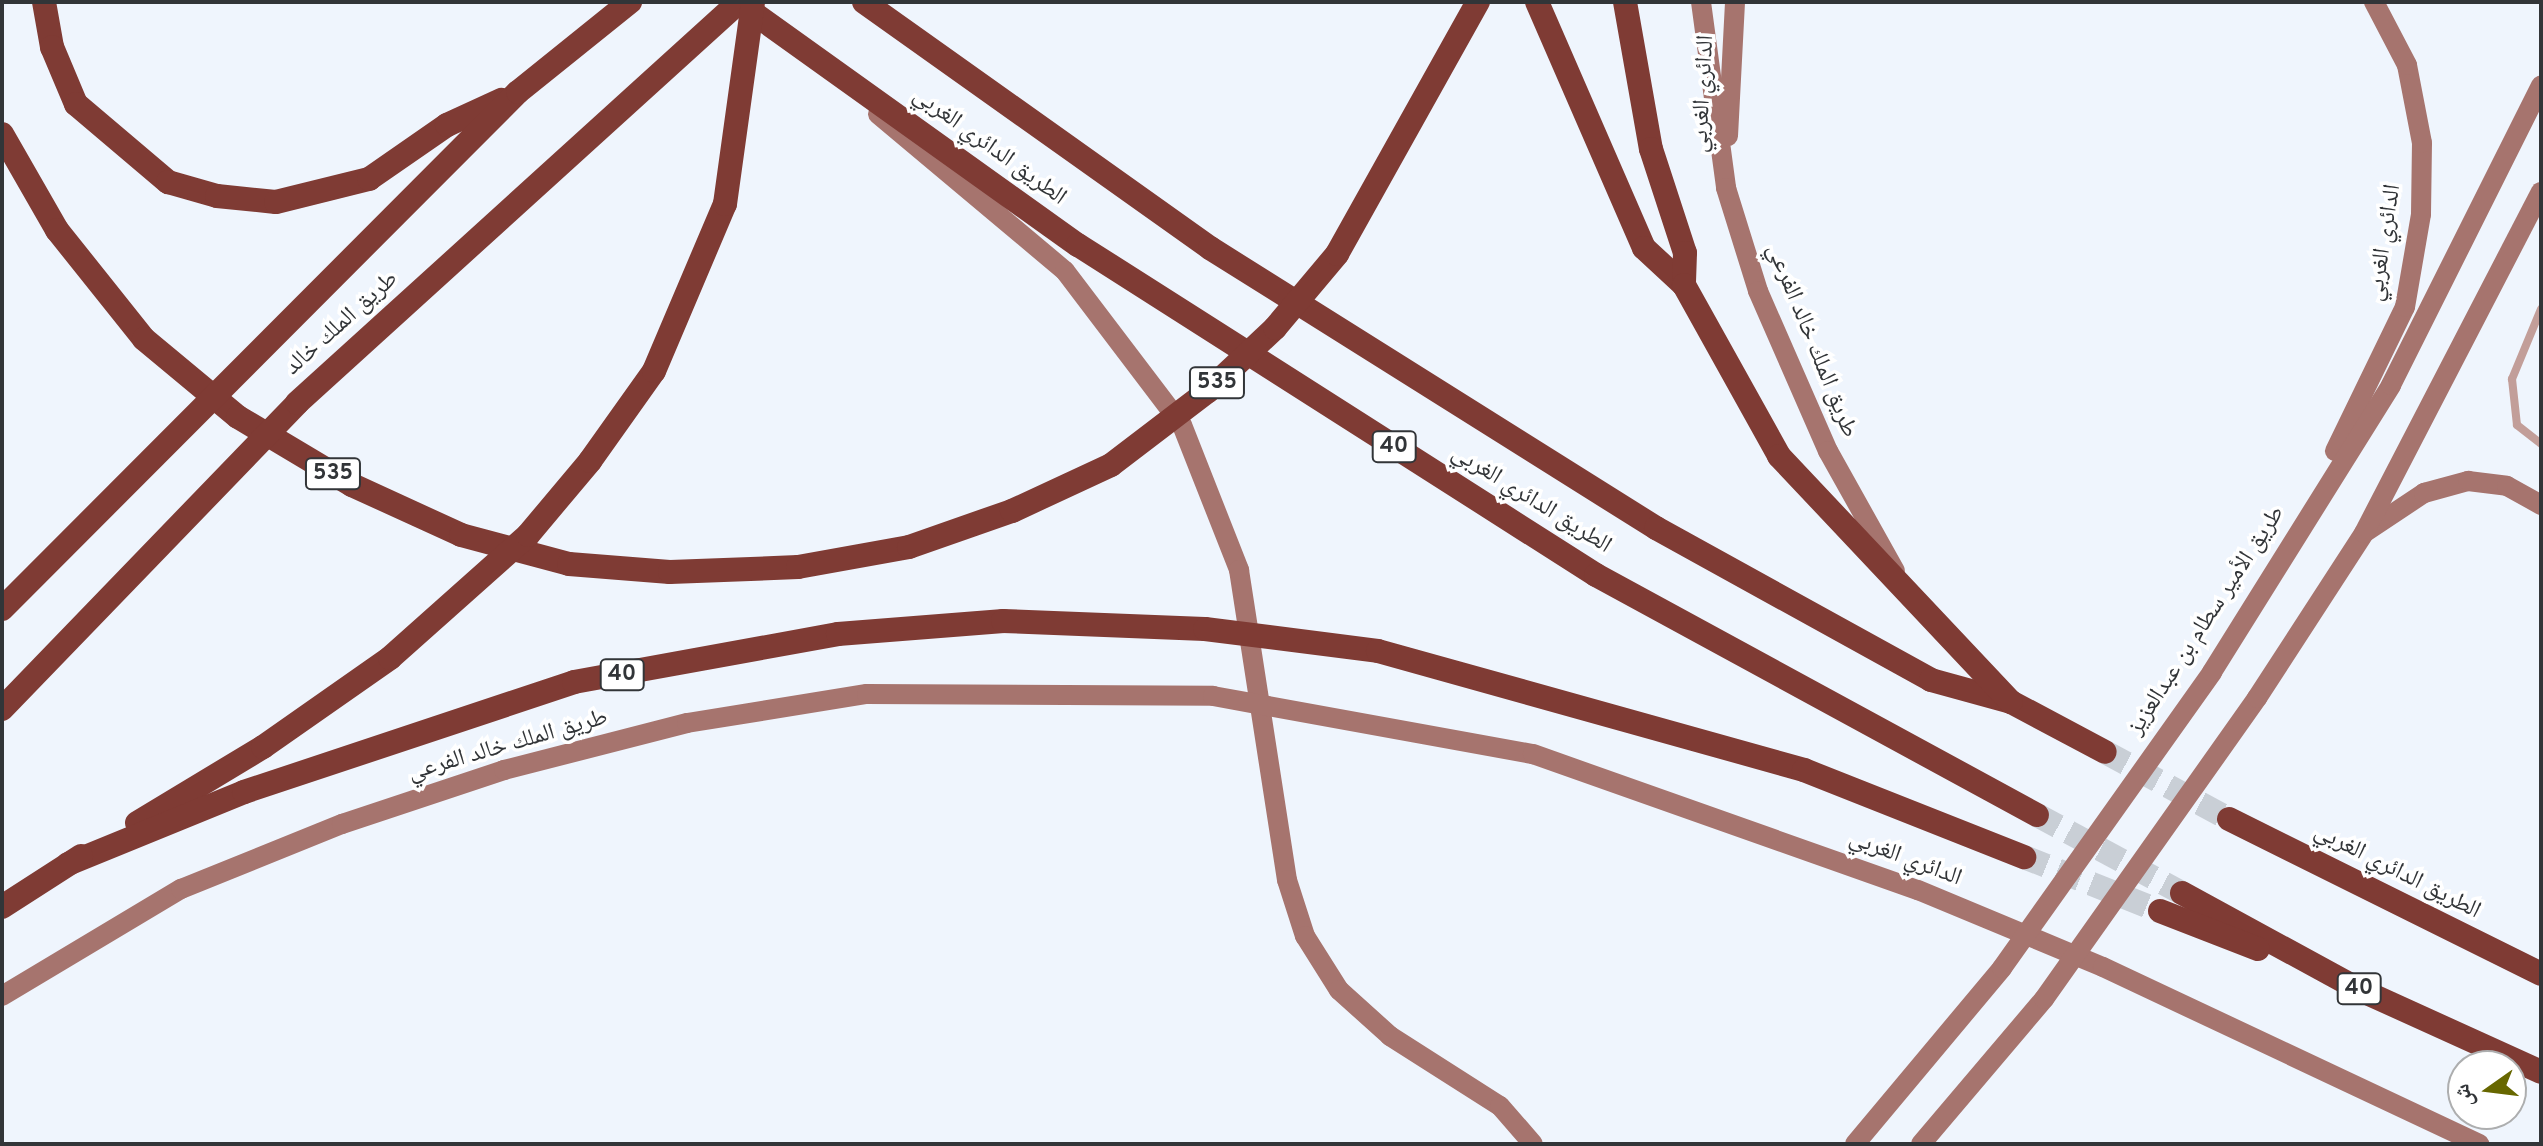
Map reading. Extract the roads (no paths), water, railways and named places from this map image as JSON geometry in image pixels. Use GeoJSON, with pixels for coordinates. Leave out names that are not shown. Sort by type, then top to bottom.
{"type":"FeatureCollection","features":[{"type":"Feature","properties":{"kind":"highway"},"geometry":{"type":"LineString","coordinates":[[44,2],[52,47],[76,104],[168,182],[217,196],[276,202],[369,179],[447,125],[518,92]]}},
{"type":"Feature","properties":{"kind":"highway","name":"طريق الملك خالد"},"geometry":{"type":"LineString","coordinates":[[2,609],[518,92],[630,2]]}},
{"type":"Feature","properties":{"kind":"highway","name":"طريق الملك خالد"},"geometry":{"type":"LineString","coordinates":[[2,709],[204,503],[297,403],[739,2]]}},
{"type":"Feature","properties":{"kind":"highway","name":"40"},"geometry":{"type":"LineString","coordinates":[[739,2],[780,32]]}},
{"type":"Feature","properties":{"kind":"highway","name":"40"},"geometry":{"type":"LineString","coordinates":[[2,907],[263,747],[390,658],[528,535],[654,371],[725,204],[753,2]]}},
{"type":"Feature","properties":{"kind":"highway","name":"الطريق الدائري الغربي"},"geometry":{"type":"LineString","coordinates":[[864,2],[1210,248],[1656,528],[1931,680],[2011,702],[2105,752]]}},
{"type":"Feature","properties":{"kind":"highway","name":"535"},"geometry":{"type":"LineString","coordinates":[[2,134],[57,230],[144,339],[238,417],[352,485],[461,535],[569,564],[670,572],[798,567],[909,547],[1012,511],[1111,465],[1208,391],[1275,328],[1337,254],[1478,2]]}},
{"type":"Feature","properties":{"kind":"highway"},"geometry":{"type":"LineString","coordinates":[[1537,2],[1644,248],[1684,285],[1779,456],[2011,702]]}},
{"type":"Feature","properties":{"kind":"highway"},"geometry":{"type":"LineString","coordinates":[[1625,2],[1651,149],[1685,253],[1684,285]]}},
{"type":"Feature","properties":{"kind":"highway","name":"الطريق الدائري الغربي"},"geometry":{"type":"LineString","coordinates":[[780,32],[1078,245],[1596,575],[2037,815]]}},
{"type":"Feature","properties":{"kind":"highway","name":"40"},"geometry":{"type":"LineString","coordinates":[[68,864],[244,792],[574,682],[838,634],[1003,621],[1205,629],[1378,651],[1667,727],[1804,770],[2024,857]]}},
{"type":"Feature","properties":{"kind":"highway","name":"الطريق الدائري الغربي"},"geometry":{"type":"LineString","coordinates":[[2229,819],[2541,974]]}},
{"type":"Feature","properties":{"kind":"highway","name":"40"},"geometry":{"type":"LineString","coordinates":[[2182,893],[2356,988]]}},
{"type":"Feature","properties":{"kind":"highway","name":"40"},"geometry":{"type":"LineString","coordinates":[[2160,911],[2356,988],[2541,1072]]}},
{"type":"Feature","properties":{"kind":"street","name":"طريق الملك خالد الفرعي"},"geometry":{"type":"LineString","coordinates":[[1701,2],[1726,188],[1758,291],[1828,451],[1904,588]]}},
{"type":"Feature","properties":{"kind":"street","name":"الدائري الغربي"},"geometry":{"type":"LineString","coordinates":[[1726,188],[1735,2]]}},
{"type":"Feature","properties":{"kind":"street","name":"الدائري الغربي"},"geometry":{"type":"LineString","coordinates":[[2298,527],[2405,307],[2421,214],[2422,143],[2407,65],[2374,2]]}},
{"type":"Feature","properties":{"kind":"street"},"geometry":{"type":"LineString","coordinates":[[780,32],[1065,271],[1140,361],[1182,425],[1239,570],[1287,880],[1305,936],[1339,990],[1380,1027],[1500,1106],[1533,1144]]}},
{"type":"Feature","properties":{"kind":"street","name":"طريق الأمير سطام بن عبدالعزيز"},"geometry":{"type":"LineString","coordinates":[[1855,1144],[2002,968],[2212,672],[2298,527],[2391,385],[2541,86]]}},
{"type":"Feature","properties":{"kind":"street"},"geometry":{"type":"LineString","coordinates":[[1921,1144],[2044,999],[2257,698],[2364,533],[2541,192]]}},
{"type":"Feature","properties":{"kind":"street"},"geometry":{"type":"LineString","coordinates":[[2364,533],[2424,493],[2468,481],[2507,486],[2541,505]]}},
{"type":"Feature","properties":{"kind":"street","name":"طريق الملك خالد الفرعي"},"geometry":{"type":"LineString","coordinates":[[2,996],[181,889],[342,824],[504,770],[687,723],[867,694],[1213,696],[1286,705]]}},
{"type":"Feature","properties":{"kind":"street","name":"الدائري الغربي"},"geometry":{"type":"LineString","coordinates":[[1286,705],[1533,754],[1918,890],[2103,967],[2479,1144]]}},
{"type":"Feature","properties":{"kind":"lane"},"geometry":{"type":"LineString","coordinates":[[2541,309],[2512,379],[2517,425],[2541,444]]}},
{"type":"Feature","properties":{"kind":"tunnel"},"geometry":{"type":"LineString","coordinates":[[2105,752],[2229,819]]}},
{"type":"Feature","properties":{"kind":"tunnel"},"geometry":{"type":"LineString","coordinates":[[2037,815],[2182,893]]}},
{"type":"Feature","properties":{"kind":"tunnel"},"geometry":{"type":"LineString","coordinates":[[2024,857],[2160,911]]}}]}
